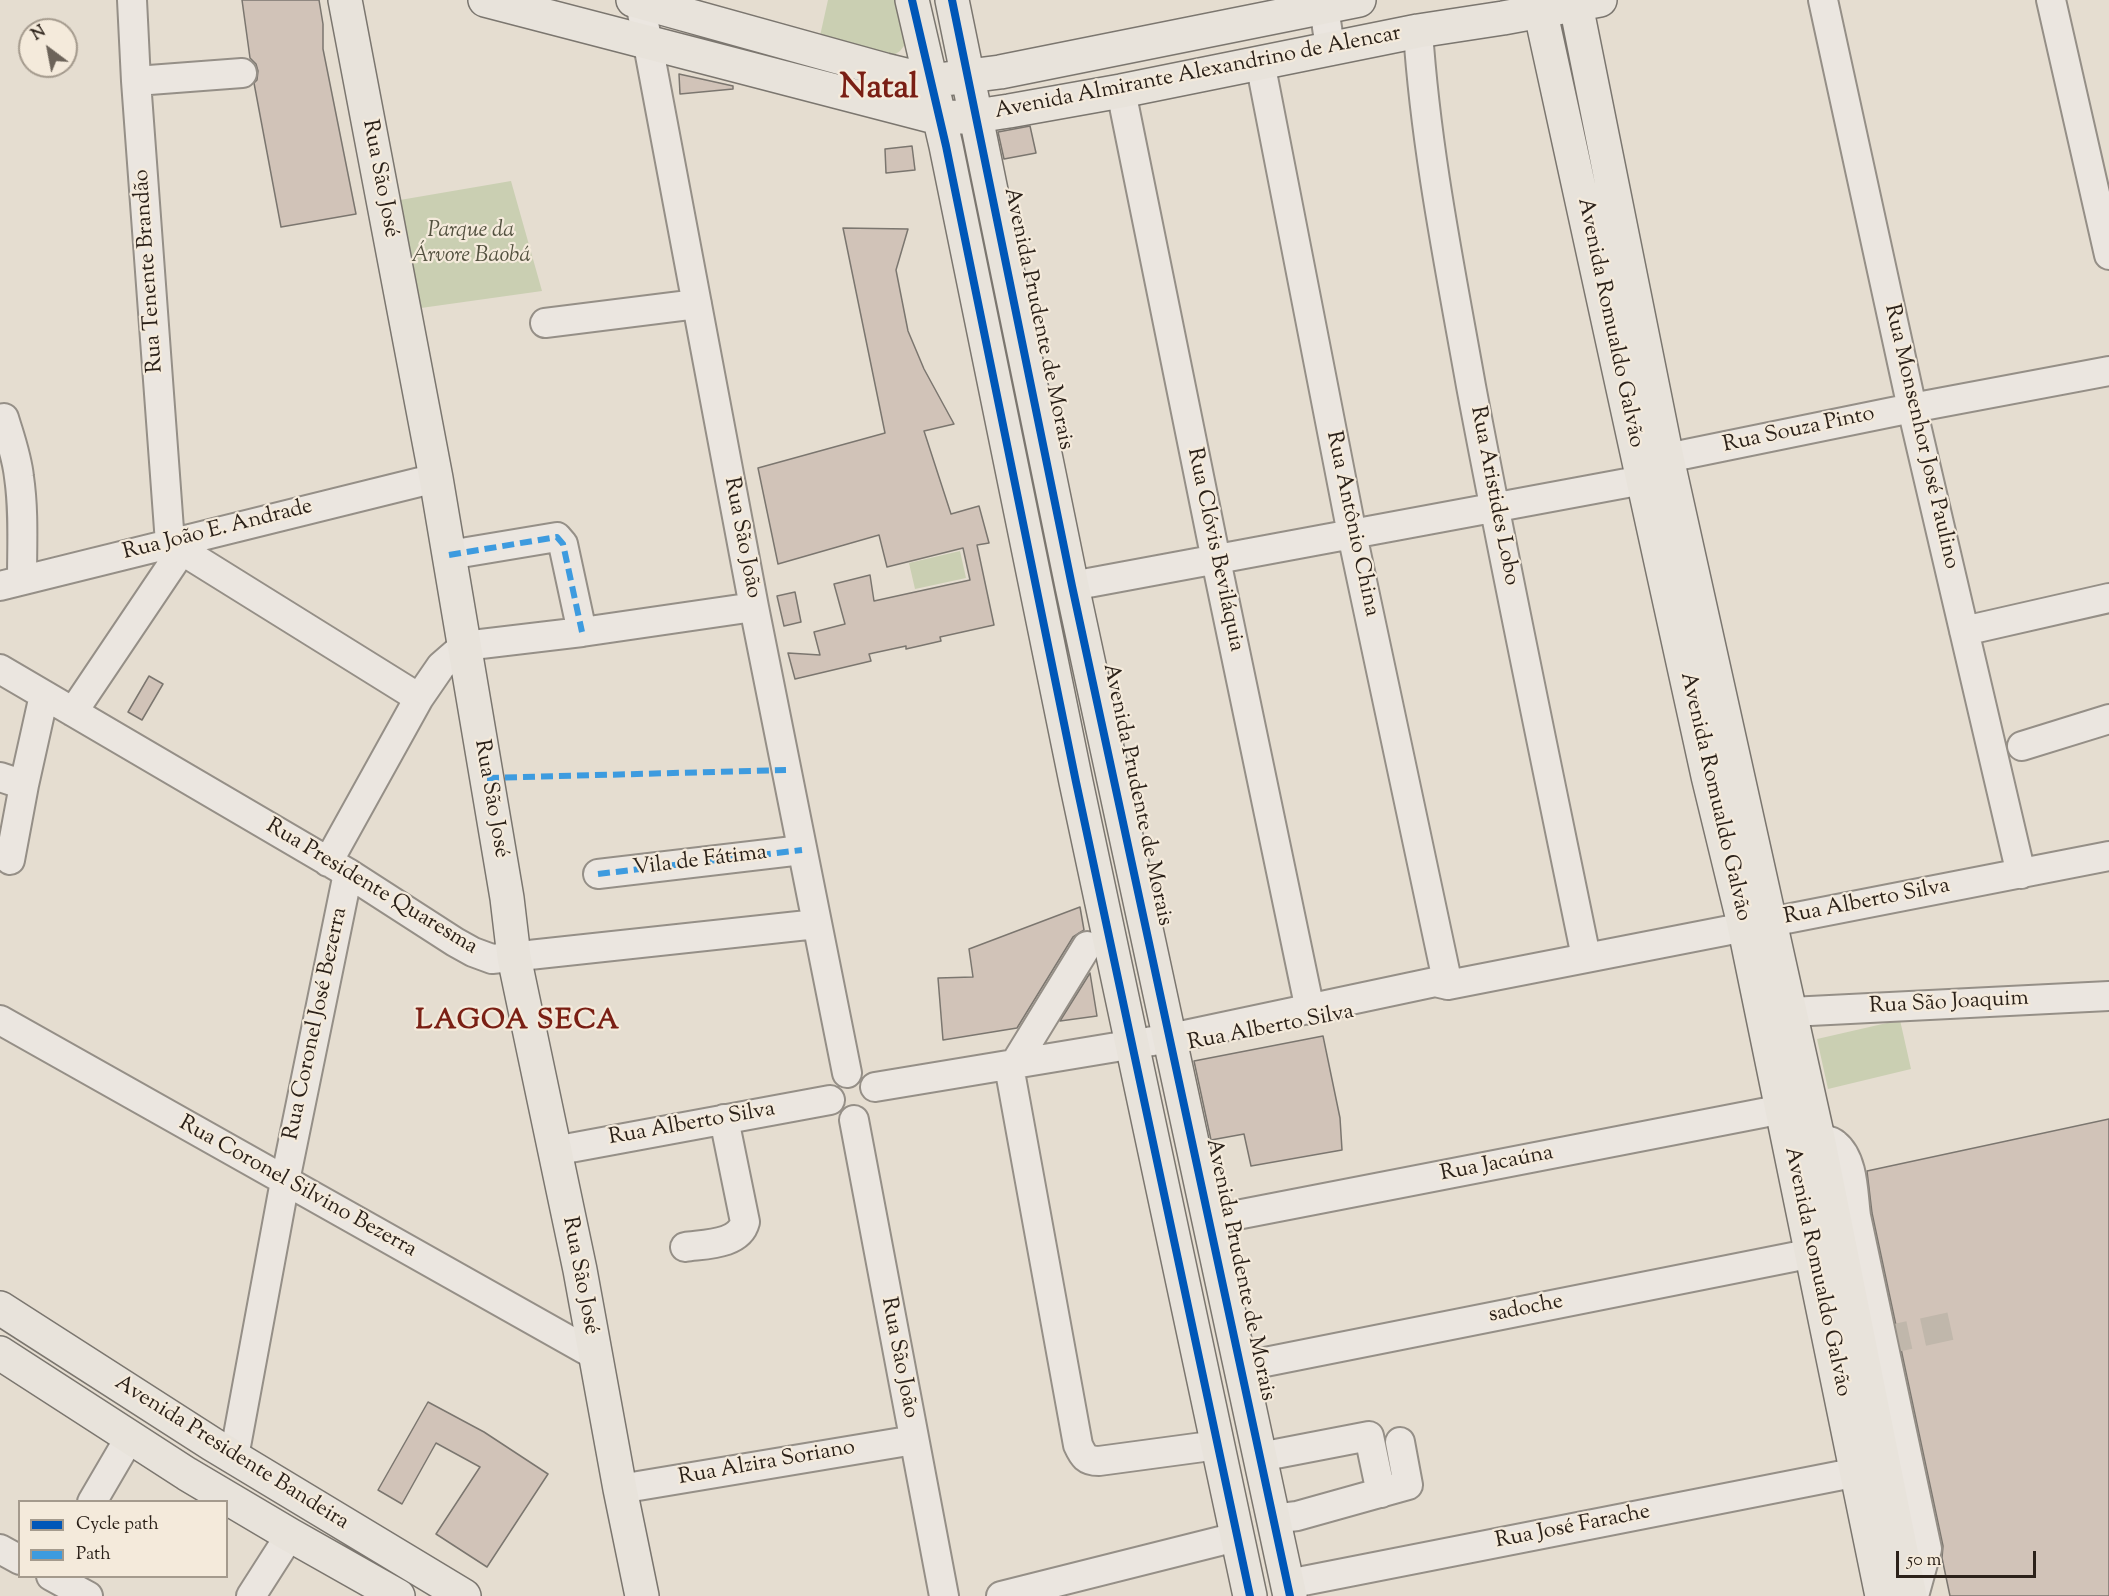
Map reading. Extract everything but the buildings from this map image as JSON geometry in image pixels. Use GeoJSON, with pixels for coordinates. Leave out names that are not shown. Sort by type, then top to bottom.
{"type":"FeatureCollection","features":[{"type":"Feature","properties":{"kind":"main road","name":"Rua São José"},"geometry":{"type":"LineString","coordinates":[[345,0],[436,478],[507,898],[514,957],[580,1269],[642,1596]]}},
{"type":"Feature","properties":{"kind":"main road"},"geometry":{"type":"LineString","coordinates":[[912,0],[939,118],[1078,792],[1250,1596]]}},
{"type":"Feature","properties":{"kind":"main road","name":"Avenida Prudente de Morais"},"geometry":{"type":"LineString","coordinates":[[952,0],[1072,586],[1211,1220],[1240,1367],[1289,1590]]}},
{"type":"Feature","properties":{"kind":"main road","name":"Avenida Almirante Alexandrino de Alencar"},"geometry":{"type":"LineString","coordinates":[[636,1],[930,81],[1000,72],[1323,3],[1359,0]]}},
{"type":"Feature","properties":{"kind":"main road","name":"Avenida Almirante Alexandrino de Alencar"},"geometry":{"type":"LineString","coordinates":[[491,1],[939,118],[976,116],[1121,91],[1540,6],[1584,1]]}},
{"type":"Feature","properties":{"kind":"main road","name":"Avenida Romualdo Galvão"},"geometry":{"type":"LineString","coordinates":[[1584,1],[1667,458],[1757,925],[1783,1109],[1882,1596]]}},
{"type":"Feature","properties":{"kind":"main road","name":"Avenida Romualdo Galvão"},"geometry":{"type":"LineString","coordinates":[[1540,6],[1643,480],[1757,925],[1790,1012],[1912,1596]]}},
{"type":"Feature","properties":{"kind":"main road","name":"Avenida Presidente Bandeira"},"geometry":{"type":"LineString","coordinates":[[0,1308],[234,1457],[464,1596]]}},
{"type":"Feature","properties":{"kind":"main road","name":"Avenida Presidente Bandeira"},"geometry":{"type":"LineString","coordinates":[[0,1353],[187,1474],[398,1596]]}},
{"type":"Feature","properties":{"kind":"main road"},"geometry":{"type":"LineString","coordinates":[[78,1403],[99,1373]]}},
{"type":"Feature","properties":{"kind":"main road"},"geometry":{"type":"LineString","coordinates":[[187,1474],[200,1462],[208,1461],[312,1504]]}},
{"type":"Feature","properties":{"kind":"street","name":"Rua Tenente Brandão"},"geometry":{"type":"LineString","coordinates":[[132,0],[136,81],[176,547]]}},
{"type":"Feature","properties":{"kind":"street","name":"Rua Monsenhor José Paulino"},"geometry":{"type":"LineString","coordinates":[[1823,0],[1912,408],[2020,874]]}},
{"type":"Feature","properties":{"kind":"street"},"geometry":{"type":"LineString","coordinates":[[2051,0],[2109,255]]}},
{"type":"Feature","properties":{"kind":"street","name":"Rua São João"},"geometry":{"type":"LineString","coordinates":[[636,1],[648,42],[754,607],[847,1074]]}},
{"type":"Feature","properties":{"kind":"street"},"geometry":{"type":"LineString","coordinates":[[1323,3],[1330,48]]}},
{"type":"Feature","properties":{"kind":"street","name":"Rua Aristides Lobo"},"geometry":{"type":"LineString","coordinates":[[1418,31],[1423,96],[1435,189],[1494,508],[1586,957]]}},
{"type":"Feature","properties":{"kind":"street","name":"Rua Antônio China"},"geometry":{"type":"LineString","coordinates":[[1260,62],[1352,534],[1448,985]]}},
{"type":"Feature","properties":{"kind":"street"},"geometry":{"type":"LineString","coordinates":[[136,81],[242,73]]}},
{"type":"Feature","properties":{"kind":"street","name":"Rua Clóvis Beviláquia"},"geometry":{"type":"LineString","coordinates":[[1121,91],[1310,1010]]}},
{"type":"Feature","properties":{"kind":"street"},"geometry":{"type":"LineString","coordinates":[[545,323],[697,304]]}},
{"type":"Feature","properties":{"kind":"street","name":"Rua Souza Pinto"},"geometry":{"type":"LineString","coordinates":[[1667,458],[2109,371]]}},
{"type":"Feature","properties":{"kind":"street"},"geometry":{"type":"LineString","coordinates":[[4,418],[19,475],[22,501],[15,577]]}},
{"type":"Feature","properties":{"kind":"street","name":"Rua João E. Andrade"},"geometry":{"type":"LineString","coordinates":[[15,577],[176,547],[436,478]]}},
{"type":"Feature","properties":{"kind":"street"},"geometry":{"type":"LineString","coordinates":[[1072,586],[1643,480]]}},
{"type":"Feature","properties":{"kind":"street"},"geometry":{"type":"LineString","coordinates":[[449,555],[557,537],[563,544],[582,632]]}},
{"type":"Feature","properties":{"kind":"street"},"geometry":{"type":"LineString","coordinates":[[73,712],[176,547],[419,698]]}},
{"type":"Feature","properties":{"kind":"street"},"geometry":{"type":"LineString","coordinates":[[1964,631],[2109,598]]}},
{"type":"Feature","properties":{"kind":"street"},"geometry":{"type":"LineString","coordinates":[[464,646],[582,632],[754,607]]}},
{"type":"Feature","properties":{"kind":"street","name":"Rua Coronel José Bezerra"},"geometry":{"type":"LineString","coordinates":[[234,1457],[285,1181],[338,868],[419,698],[441,666],[464,646]]}},
{"type":"Feature","properties":{"kind":"street","name":"Rua Presidente Quaresma"},"geometry":{"type":"LineString","coordinates":[[0,670],[338,868],[473,952],[492,959],[817,924]]}},
{"type":"Feature","properties":{"kind":"street"},"geometry":{"type":"LineString","coordinates":[[10,860],[12,781],[44,695]]}},
{"type":"Feature","properties":{"kind":"street"},"geometry":{"type":"LineString","coordinates":[[2022,746],[2109,719]]}},
{"type":"Feature","properties":{"kind":"street","name":"Vila de Fátima"},"geometry":{"type":"LineString","coordinates":[[598,874],[802,850]]}},
{"type":"Feature","properties":{"kind":"street","name":"Rua Alberto Silva"},"geometry":{"type":"LineString","coordinates":[[1172,1043],[1435,982],[1448,985],[2109,856]]}},
{"type":"Feature","properties":{"kind":"street"},"geometry":{"type":"LineString","coordinates":[[1087,946],[1011,1070],[1078,1445],[1082,1455],[1090,1461],[1218,1445]]}},
{"type":"Feature","properties":{"kind":"street","name":"Rua Alberto Silva"},"geometry":{"type":"LineString","coordinates":[[875,1095],[1437,996],[1448,985]]}},
{"type":"Feature","properties":{"kind":"street","name":"Rua São Joaquim"},"geometry":{"type":"LineString","coordinates":[[1790,1012],[2109,996]]}},
{"type":"Feature","properties":{"kind":"street","name":"Rua Coronel Silvino Bezerra"},"geometry":{"type":"LineString","coordinates":[[0,1020],[595,1355]]}},
{"type":"Feature","properties":{"kind":"street"},"geometry":{"type":"LineString","coordinates":[[858,1073],[865,1076],[875,1095],[867,1114],[854,1120],[838,1114],[830,1100],[832,1085],[837,1078],[847,1074],[858,1073]]}},
{"type":"Feature","properties":{"kind":"street","name":"Rua Alberto Silva"},"geometry":{"type":"LineString","coordinates":[[554,1150],[830,1100]]}},
{"type":"Feature","properties":{"kind":"street","name":"Rua Jacaúna"},"geometry":{"type":"LineString","coordinates":[[1211,1220],[1783,1109]]}},
{"type":"Feature","properties":{"kind":"street"},"geometry":{"type":"LineString","coordinates":[[686,1247],[731,1239],[744,1229],[745,1222],[724,1119]]}},
{"type":"Feature","properties":{"kind":"street","name":"Rua São João"},"geometry":{"type":"LineString","coordinates":[[854,1120],[944,1596]]}},
{"type":"Feature","properties":{"kind":"street","name":"sadoche"},"geometry":{"type":"LineString","coordinates":[[1240,1367],[1813,1253]]}},
{"type":"Feature","properties":{"kind":"street"},"geometry":{"type":"LineString","coordinates":[[1260,1457],[1369,1436],[1382,1492]]}},
{"type":"Feature","properties":{"kind":"street"},"geometry":{"type":"LineString","coordinates":[[93,1500],[130,1437]]}},
{"type":"Feature","properties":{"kind":"street","name":"Rua Alzira Soriano"},"geometry":{"type":"LineString","coordinates":[[620,1489],[914,1440]]}},
{"type":"Feature","properties":{"kind":"street"},"geometry":{"type":"LineString","coordinates":[[1273,1519],[1297,1516],[1408,1485],[1400,1442]]}},
{"type":"Feature","properties":{"kind":"street","name":"Rua José Farache"},"geometry":{"type":"LineString","coordinates":[[1289,1590],[1857,1472]]}},
{"type":"Feature","properties":{"kind":"street"},"geometry":{"type":"LineString","coordinates":[[251,1596],[290,1535]]}},
{"type":"Feature","properties":{"kind":"street"},"geometry":{"type":"LineString","coordinates":[[1001,1596],[1236,1537]]}},
{"type":"Feature","properties":{"kind":"street"},"geometry":{"type":"LineString","coordinates":[[0,1549],[18,1559]]}},
{"type":"Feature","properties":{"kind":"street"},"geometry":{"type":"LineString","coordinates":[[36,1596],[48,1578]]}},
{"type":"Feature","properties":{"kind":"street"},"geometry":{"type":"LineString","coordinates":[[53,1578],[88,1596]]}},
{"type":"Feature","properties":{"kind":"green space"},"geometry":{"type":"Polygon","coordinates":[[[828,0],[902,0],[907,42],[894,55],[820,36],[828,0]]]}},
{"type":"Feature","properties":{"kind":"green space","name":"Parque da Árvore Baobá"},"geometry":{"type":"Polygon","coordinates":[[[511,181],[542,291],[421,308],[400,200],[511,181]]]}},
{"type":"Feature","properties":{"kind":"green space"},"geometry":{"type":"Polygon","coordinates":[[[960,551],[966,578],[915,589],[909,563],[960,551]]]}},
{"type":"Feature","properties":{"kind":"green space"},"geometry":{"type":"Polygon","coordinates":[[[1900,1020],[1911,1069],[1828,1089],[1817,1039],[1900,1020]]]}},
{"type":"Feature","properties":{"kind":"tunnel"},"geometry":{"type":"LineString","coordinates":[[1882,1341],[1951,1326]]}},
{"type":"Feature","properties":{"kind":"marked path"},"geometry":{"type":"LineString","coordinates":[[449,555],[557,537],[563,544],[582,632]]}},
{"type":"Feature","properties":{"kind":"marked path"},"geometry":{"type":"LineString","coordinates":[[487,778],[786,770]]}},
{"type":"Feature","properties":{"kind":"marked path"},"geometry":{"type":"LineString","coordinates":[[598,874],[802,850]]}},
{"type":"Feature","properties":{"kind":"cycle path"},"geometry":{"type":"LineString","coordinates":[[912,0],[946,146],[1076,782],[1250,1596]]}},
{"type":"Feature","properties":{"kind":"cycle path"},"geometry":{"type":"LineString","coordinates":[[952,0],[1072,586],[1290,1596]]}},
{"type":"Feature","properties":{"kind":"district","name":"Natal"},"geometry":{"type":"Point","coordinates":[879,91]}},
{"type":"Feature","properties":{"kind":"district","name":"LAGOA SECA"},"geometry":{"type":"Point","coordinates":[518,1023]}}]}
